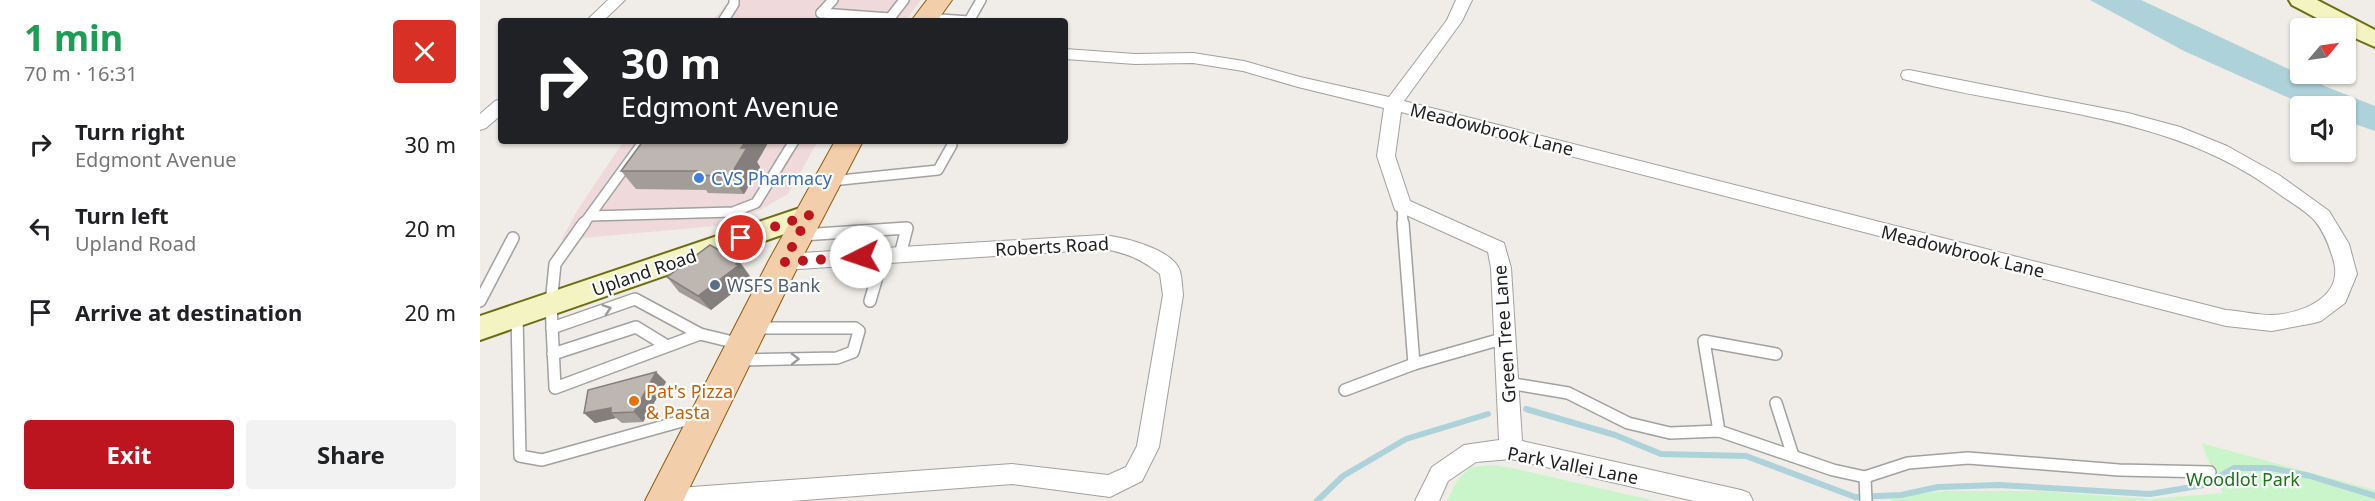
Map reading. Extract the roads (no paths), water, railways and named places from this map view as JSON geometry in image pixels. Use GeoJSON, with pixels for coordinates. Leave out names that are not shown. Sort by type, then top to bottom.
{"type":"FeatureCollection","features":[{"type":"Feature","properties":{"kind":"main road"},"geometry":{"type":"LineString","coordinates":[[664,500],[847,144]]}},
{"type":"Feature","properties":{"kind":"street"},"geometry":{"type":"LineString","coordinates":[[597,18],[617,0]]}},
{"type":"Feature","properties":{"kind":"street"},"geometry":{"type":"LineString","coordinates":[[1402,205],[1386,156],[1393,104],[1454,21],[1464,0]]}},
{"type":"Feature","properties":{"kind":"street"},"geometry":{"type":"LineString","coordinates":[[2300,0],[2375,40]]}},
{"type":"Feature","properties":{"kind":"street","name":"Meadowbrook Lane"},"geometry":{"type":"LineString","coordinates":[[1068,54],[1135,59],[1193,58],[1244,66],[1298,82],[1393,104],[2226,318],[2272,323],[2314,315],[2338,297],[2347,274],[2339,244],[2322,216],[2273,180],[2221,150],[2174,131],[2128,119],[1909,75]]}},
{"type":"Feature","properties":{"kind":"street"},"geometry":{"type":"LineString","coordinates":[[480,124],[498,108]]}},
{"type":"Feature","properties":{"kind":"street","name":"Green Tree Lane"},"geometry":{"type":"LineString","coordinates":[[1402,205],[1497,248],[1501,268],[1511,449]]}},
{"type":"Feature","properties":{"kind":"street","name":"Roberts Road"},"geometry":{"type":"LineString","coordinates":[[664,500],[1012,474],[1110,486],[1134,474],[1148,447],[1173,295],[1170,270],[1151,255],[1125,243],[1103,242],[891,255],[797,238]]}},
{"type":"Feature","properties":{"kind":"street","name":"Upland Road"},"geometry":{"type":"LineString","coordinates":[[480,328],[517,316],[551,316],[797,238]]}},
{"type":"Feature","properties":{"kind":"street","name":"Park Vallei Lane"},"geometry":{"type":"LineString","coordinates":[[1427,501],[1440,474],[1472,452],[1511,449],[1741,501]]}},
{"type":"Feature","properties":{"kind":"lane"},"geometry":{"type":"LineString","coordinates":[[725,18],[734,0]]}},
{"type":"Feature","properties":{"kind":"lane"},"geometry":{"type":"LineString","coordinates":[[833,0],[821,14],[855,18]]}},
{"type":"Feature","properties":{"kind":"lane"},"geometry":{"type":"LineString","coordinates":[[890,18],[904,0]]}},
{"type":"Feature","properties":{"kind":"lane"},"geometry":{"type":"LineString","coordinates":[[972,18],[981,0]]}},
{"type":"Feature","properties":{"kind":"lane"},"geometry":{"type":"LineString","coordinates":[[930,13],[956,18]]}},
{"type":"Feature","properties":{"kind":"lane"},"geometry":{"type":"LineString","coordinates":[[642,144],[555,264],[551,316],[555,388],[700,334]]}},
{"type":"Feature","properties":{"kind":"lane"},"geometry":{"type":"LineString","coordinates":[[590,216],[733,212],[756,203],[792,144]]}},
{"type":"Feature","properties":{"kind":"lane"},"geometry":{"type":"LineString","coordinates":[[828,181],[938,170],[952,145]]}},
{"type":"Feature","properties":{"kind":"lane"},"geometry":{"type":"LineString","coordinates":[[1402,205],[1414,364]]}},
{"type":"Feature","properties":{"kind":"lane"},"geometry":{"type":"LineString","coordinates":[[797,238],[907,228],[891,255],[870,301]]}},
{"type":"Feature","properties":{"kind":"lane"},"geometry":{"type":"LineString","coordinates":[[480,302],[513,238]]}},
{"type":"Feature","properties":{"kind":"lane"},"geometry":{"type":"LineString","coordinates":[[551,316],[635,299],[700,334],[744,344],[837,358],[853,352],[859,331],[855,328],[744,344]]}},
{"type":"Feature","properties":{"kind":"lane"},"geometry":{"type":"LineString","coordinates":[[517,316],[520,456],[542,460],[708,414]]}},
{"type":"Feature","properties":{"kind":"lane"},"geometry":{"type":"LineString","coordinates":[[553,354],[636,327],[668,346]]}},
{"type":"Feature","properties":{"kind":"lane"},"geometry":{"type":"LineString","coordinates":[[1345,390],[1414,364],[1505,338]]}},
{"type":"Feature","properties":{"kind":"lane"},"geometry":{"type":"LineString","coordinates":[[1719,431],[1704,341],[1776,354]]}},
{"type":"Feature","properties":{"kind":"lane"},"geometry":{"type":"LineString","coordinates":[[1508,383],[1568,393],[1628,423],[1670,433],[1719,431],[1833,470],[1865,477],[1908,464],[1968,458],[2119,470],[2210,472]]}},
{"type":"Feature","properties":{"kind":"lane"},"geometry":{"type":"LineString","coordinates":[[1776,403],[1793,456]]}},
{"type":"Feature","properties":{"kind":"lane"},"geometry":{"type":"LineString","coordinates":[[1865,477],[1866,501]]}},
{"type":"Feature","properties":{"kind":"water"},"geometry":{"type":"Polygon","coordinates":[[[2090,0],[2141,0],[2290,70],[2290,84],[2321,84],[2350,96],[2290,96],[2290,98],[2184,51],[2090,0]]]}},
{"type":"Feature","properties":{"kind":"water"},"geometry":{"type":"Polygon","coordinates":[[[2356,98],[2375,106],[2375,131],[2356,124],[2356,98]]]}},
{"type":"Feature","properties":{"kind":"waterway"},"geometry":{"type":"LineString","coordinates":[[1526,409],[1615,435],[1661,454],[1746,456],[1855,497],[1901,495],[1938,487],[1999,485],[2150,494],[2204,485],[2234,468],[2271,468],[2310,476],[2375,496]]}},
{"type":"Feature","properties":{"kind":"waterway"},"geometry":{"type":"LineString","coordinates":[[1317,501],[1343,476],[1406,439],[1488,414]]}},
{"type":"Feature","properties":{"kind":"place","name":"CVS Pharmacy"},"geometry":{"type":"Point","coordinates":[699,178]}},
{"type":"Feature","properties":{"kind":"place","name":"WSFS Bank"},"geometry":{"type":"Point","coordinates":[715,285]}},
{"type":"Feature","properties":{"kind":"place","name":"Pat's Pizza & Pasta"},"geometry":{"type":"Point","coordinates":[634,401]}},
{"type":"Feature","properties":{"kind":"park label","name":"Woodlot Park"},"geometry":{"type":"Point","coordinates":[2243,479]}}]}
